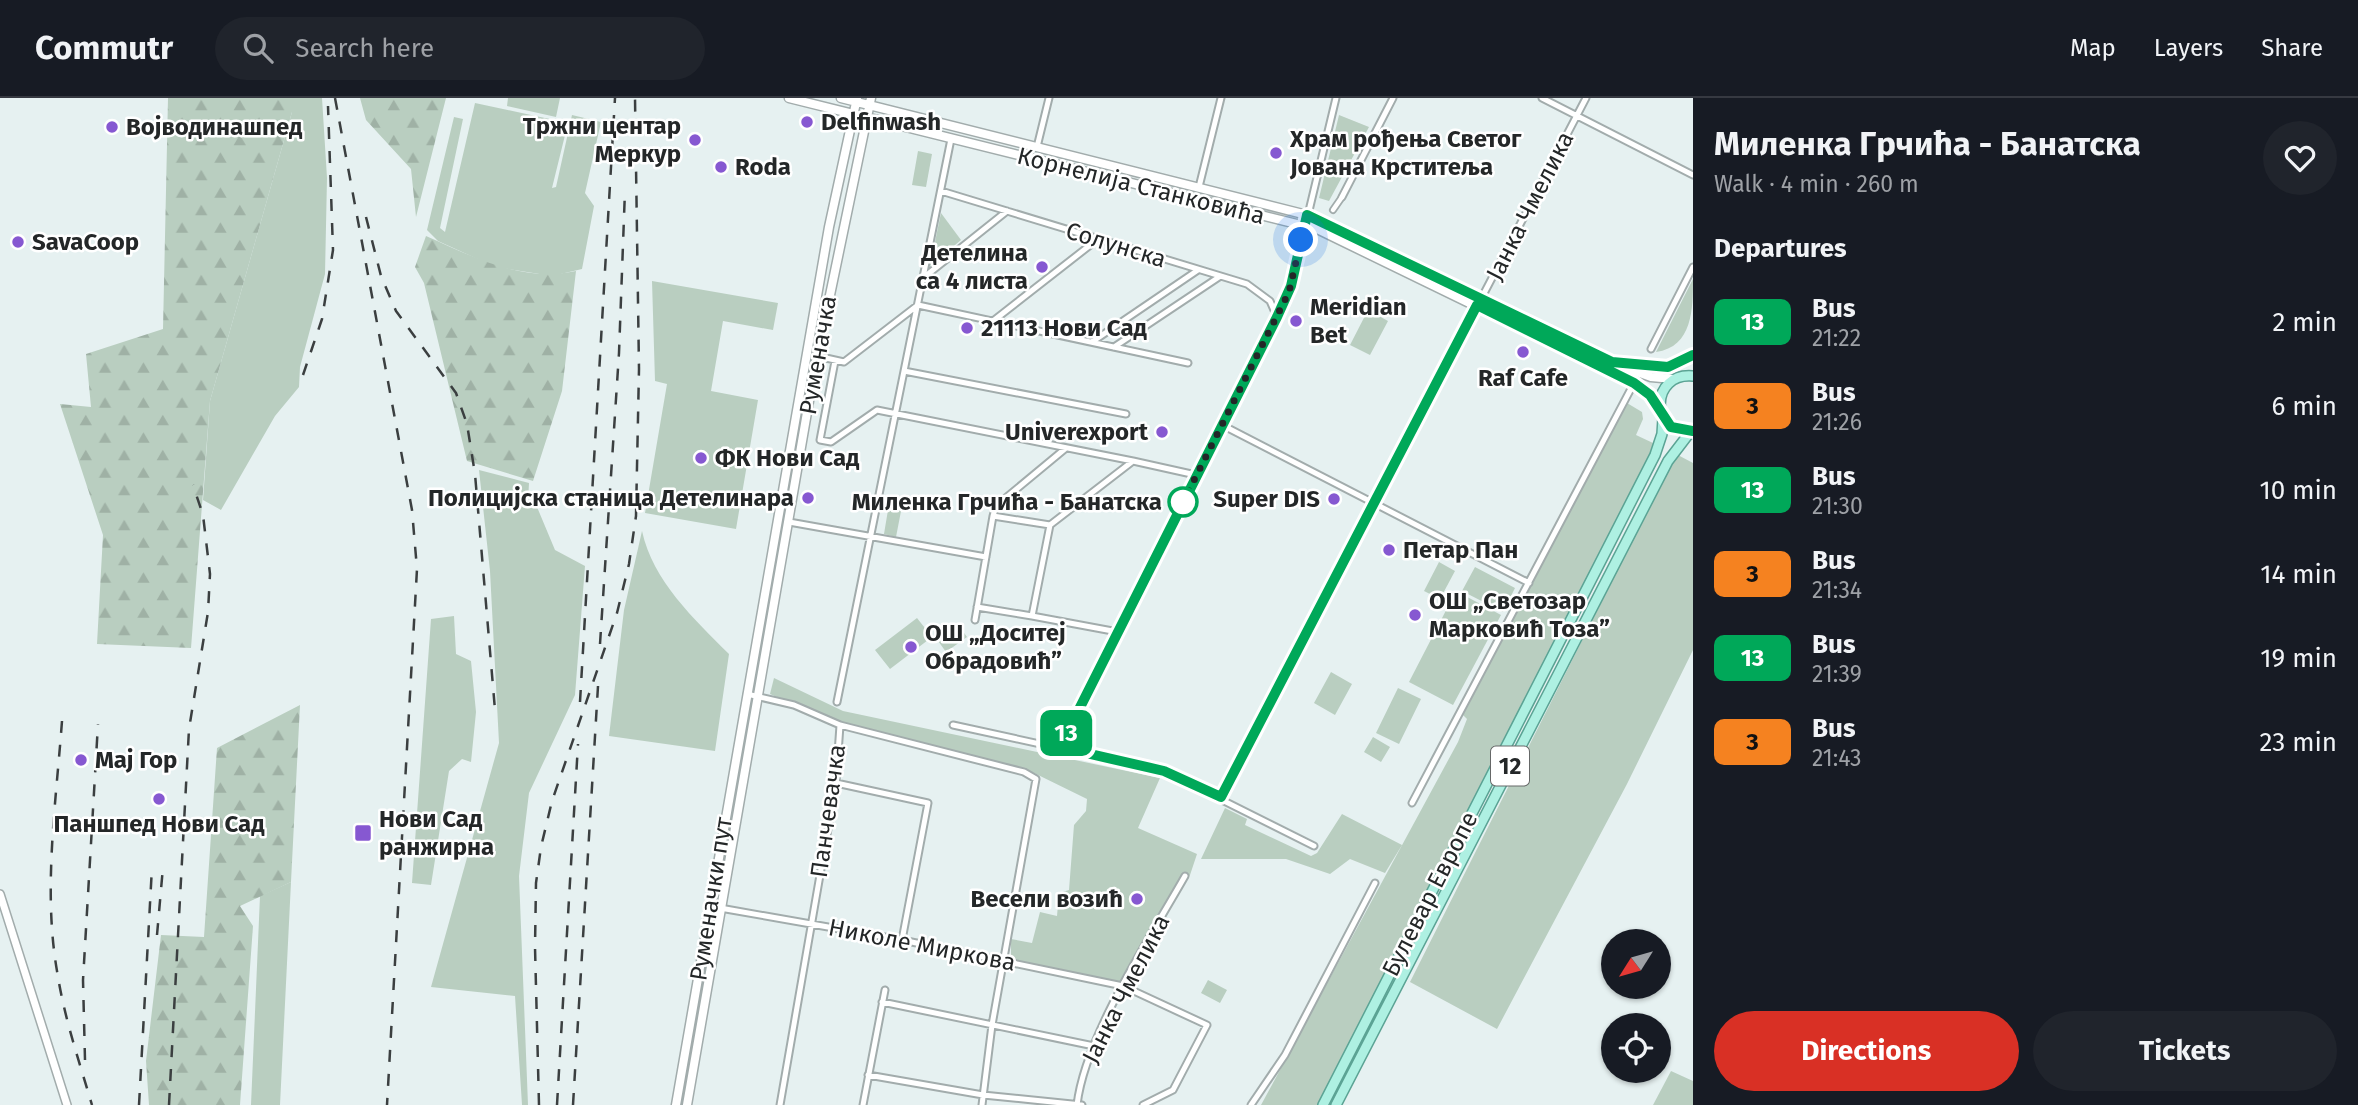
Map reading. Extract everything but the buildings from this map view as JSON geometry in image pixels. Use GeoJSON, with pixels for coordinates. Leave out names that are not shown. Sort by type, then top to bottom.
{"type":"FeatureCollection","features":[{"type":"Feature","properties":{"kind":"main road","name":"Корнелија Станковића"},"geometry":{"type":"LineString","coordinates":[[789,98],[1304,225],[1477,305],[1634,383],[1650,395],[1662,417]]}},
{"type":"Feature","properties":{"kind":"main road","name":"Корнелија Станковића"},"geometry":{"type":"LineString","coordinates":[[841,98],[870,101],[1307,215],[1482,296],[1612,362],[1651,377],[1673,379]]}},
{"type":"Feature","properties":{"kind":"main road","name":"Руменачка"},"geometry":{"type":"LineString","coordinates":[[747,694],[829,227],[857,100]]}},
{"type":"Feature","properties":{"kind":"main road","name":"Руменачка"},"geometry":{"type":"LineString","coordinates":[[759,695],[817,356],[870,101]]}},
{"type":"Feature","properties":{"kind":"main road"},"geometry":{"type":"LineString","coordinates":[[1612,362],[1668,367],[1693,355]]}},
{"type":"Feature","properties":{"kind":"main road"},"geometry":{"type":"LineString","coordinates":[[1673,379],[1689,376],[1693,369]]}},
{"type":"Feature","properties":{"kind":"main road","name":"12"},"geometry":{"type":"LineString","coordinates":[[1673,379],[1660,395],[1662,417],[1675,429],[1692,431]]}},
{"type":"Feature","properties":{"kind":"main road","name":"Булевар Европе"},"geometry":{"type":"LineString","coordinates":[[1323,1105],[1655,455],[1662,434],[1662,417]]}},
{"type":"Feature","properties":{"kind":"main road","name":"Булевар Европе"},"geometry":{"type":"LineString","coordinates":[[1336,1105],[1668,461],[1692,431]]}},
{"type":"Feature","properties":{"kind":"main road","name":"Руменачки пут"},"geometry":{"type":"LineString","coordinates":[[676,1105],[747,694]]}},
{"type":"Feature","properties":{"kind":"main road","name":"Руменачки пут"},"geometry":{"type":"LineString","coordinates":[[687,1105],[759,695]]}},
{"type":"Feature","properties":{"kind":"street"},"geometry":{"type":"LineString","coordinates":[[1037,146],[1049,98]]}},
{"type":"Feature","properties":{"kind":"street"},"geometry":{"type":"LineString","coordinates":[[1199,187],[1221,98]]}},
{"type":"Feature","properties":{"kind":"street"},"geometry":{"type":"LineString","coordinates":[[1060,747],[1291,286],[1336,98]]}},
{"type":"Feature","properties":{"kind":"street"},"geometry":{"type":"LineString","coordinates":[[1334,210],[1393,98]]}},
{"type":"Feature","properties":{"kind":"street"},"geometry":{"type":"LineString","coordinates":[[1542,98],[1693,175]]}},
{"type":"Feature","properties":{"kind":"street","name":"Јанка Чмелика"},"geometry":{"type":"LineString","coordinates":[[1221,797],[1586,98]]}},
{"type":"Feature","properties":{"kind":"street"},"geometry":{"type":"LineString","coordinates":[[837,702],[951,139]]}},
{"type":"Feature","properties":{"kind":"street","name":"Солунска"},"geometry":{"type":"LineString","coordinates":[[941,191],[1220,276],[1260,292],[1270,301],[1277,317]]}},
{"type":"Feature","properties":{"kind":"street"},"geometry":{"type":"LineString","coordinates":[[923,278],[1007,212]]}},
{"type":"Feature","properties":{"kind":"street"},"geometry":{"type":"LineString","coordinates":[[993,321],[1098,239]]}},
{"type":"Feature","properties":{"kind":"street"},"geometry":{"type":"LineString","coordinates":[[1651,349],[1693,267]]}},
{"type":"Feature","properties":{"kind":"street"},"geometry":{"type":"LineString","coordinates":[[1092,342],[1198,270]]}},
{"type":"Feature","properties":{"kind":"street"},"geometry":{"type":"LineString","coordinates":[[1114,347],[1220,276]]}},
{"type":"Feature","properties":{"kind":"street"},"geometry":{"type":"LineString","coordinates":[[817,356],[844,362],[918,305],[1188,363]]}},
{"type":"Feature","properties":{"kind":"street","name":"Руменачка"},"geometry":{"type":"LineString","coordinates":[[835,361],[820,440],[831,442],[877,410],[896,413]]}},
{"type":"Feature","properties":{"kind":"street"},"geometry":{"type":"LineString","coordinates":[[904,371],[1126,414]]}},
{"type":"Feature","properties":{"kind":"street"},"geometry":{"type":"LineString","coordinates":[[1412,803],[1634,383]]}},
{"type":"Feature","properties":{"kind":"street"},"geometry":{"type":"LineString","coordinates":[[896,413],[1196,475]]}},
{"type":"Feature","properties":{"kind":"street"},"geometry":{"type":"LineString","coordinates":[[1222,425],[1529,583]]}},
{"type":"Feature","properties":{"kind":"street"},"geometry":{"type":"LineString","coordinates":[[975,620],[996,506],[1066,448]]}},
{"type":"Feature","properties":{"kind":"street"},"geometry":{"type":"LineString","coordinates":[[1032,616],[1050,525],[1133,461]]}},
{"type":"Feature","properties":{"kind":"street"},"geometry":{"type":"LineString","coordinates":[[993,516],[1050,525]]}},
{"type":"Feature","properties":{"kind":"street"},"geometry":{"type":"LineString","coordinates":[[789,522],[986,557]]}},
{"type":"Feature","properties":{"kind":"street"},"geometry":{"type":"LineString","coordinates":[[977,607],[1118,632]]}},
{"type":"Feature","properties":{"kind":"street"},"geometry":{"type":"LineString","coordinates":[[747,694],[794,705],[840,725],[1032,775],[1036,782],[992,1025],[982,1105]]}},
{"type":"Feature","properties":{"kind":"street","name":"Панчевачка"},"geometry":{"type":"LineString","coordinates":[[780,1105],[836,783],[840,725]]}},
{"type":"Feature","properties":{"kind":"street"},"geometry":{"type":"LineString","coordinates":[[953,725],[1164,771],[1221,797],[1314,846]]}},
{"type":"Feature","properties":{"kind":"street"},"geometry":{"type":"LineString","coordinates":[[836,783],[928,803],[902,940]]}},
{"type":"Feature","properties":{"kind":"street","name":"Јанка Чмелика"},"geometry":{"type":"LineString","coordinates":[[1079,1105],[1083,1072],[1094,1046],[1123,986],[1185,876]]}},
{"type":"Feature","properties":{"kind":"street"},"geometry":{"type":"LineString","coordinates":[[1253,1104],[1295,1037],[1375,883]]}},
{"type":"Feature","properties":{"kind":"street"},"geometry":{"type":"LineString","coordinates":[[0,894],[67,1105]]}},
{"type":"Feature","properties":{"kind":"street","name":"Николе Миркова"},"geometry":{"type":"LineString","coordinates":[[720,908],[902,940],[1123,986],[1208,1025],[1173,1090],[1143,1105]]}},
{"type":"Feature","properties":{"kind":"street"},"geometry":{"type":"LineString","coordinates":[[863,1105],[885,990]]}},
{"type":"Feature","properties":{"kind":"street"},"geometry":{"type":"LineString","coordinates":[[882,1002],[1094,1046]]}},
{"type":"Feature","properties":{"kind":"street"},"geometry":{"type":"LineString","coordinates":[[868,1075],[983,1095],[1079,1105]]}},
{"type":"Feature","properties":{"kind":"green space"},"geometry":{"type":"Polygon","coordinates":[[[168,98],[292,98],[292,112],[210,401],[191,648],[97,644],[103,535],[60,404],[91,407],[86,354],[163,329],[168,98]]]}},
{"type":"Feature","properties":{"kind":"green space"},"geometry":{"type":"Polygon","coordinates":[[[292,98],[322,98],[327,178],[325,274],[300,367],[299,387],[275,416],[221,510],[203,500],[210,401],[292,112],[292,98]]]}},
{"type":"Feature","properties":{"kind":"green space"},"geometry":{"type":"Polygon","coordinates":[[[360,98],[446,98],[416,217],[411,169],[366,120],[360,98]]]}},
{"type":"Feature","properties":{"kind":"green space"},"geometry":{"type":"Polygon","coordinates":[[[508,98],[560,98],[556,117],[507,106],[508,98]]]}},
{"type":"Feature","properties":{"kind":"green space"},"geometry":{"type":"Polygon","coordinates":[[[475,103],[568,123],[552,188],[556,187],[572,115],[601,122],[585,193],[594,206],[582,269],[552,276],[495,267],[438,241],[427,230],[454,117],[463,119],[440,228],[445,232],[475,103]]]}},
{"type":"Feature","properties":{"kind":"green space"},"geometry":{"type":"Polygon","coordinates":[[[1339,115],[1369,127],[1329,201],[1319,198],[1339,115]]]}},
{"type":"Feature","properties":{"kind":"green space"},"geometry":{"type":"Polygon","coordinates":[[[918,151],[932,154],[926,187],[912,185],[918,151]]]}},
{"type":"Feature","properties":{"kind":"green space"},"geometry":{"type":"Polygon","coordinates":[[[941,213],[961,240],[930,266],[941,213]]]}},
{"type":"Feature","properties":{"kind":"green space"},"geometry":{"type":"Polygon","coordinates":[[[426,236],[517,271],[556,274],[576,271],[562,391],[533,481],[467,461],[424,283],[415,267],[426,236]]]}},
{"type":"Feature","properties":{"kind":"green space"},"geometry":{"type":"Polygon","coordinates":[[[1693,279],[1691,314],[1684,334],[1668,349],[1656,352],[1693,279]]]}},
{"type":"Feature","properties":{"kind":"green space","name":"ФК Нови Сад"},"geometry":{"type":"Polygon","coordinates":[[[652,281],[778,303],[773,330],[723,321],[711,391],[758,400],[736,529],[645,513],[667,384],[655,381],[652,281]]]}},
{"type":"Feature","properties":{"kind":"green space"},"geometry":{"type":"Polygon","coordinates":[[[1368,310],[1388,321],[1370,355],[1350,345],[1368,310]]]}},
{"type":"Feature","properties":{"kind":"green space"},"geometry":{"type":"Polygon","coordinates":[[[1627,403],[1642,412],[1643,419],[1636,435],[1653,443],[1649,456],[1321,1105],[1261,1105],[1458,742],[1467,719],[1463,715],[1627,403]]]}},
{"type":"Feature","properties":{"kind":"green space"},"geometry":{"type":"Polygon","coordinates":[[[1676,454],[1693,463],[1693,650],[1627,784],[1497,1029],[1410,982],[1676,454]]]}},
{"type":"Feature","properties":{"kind":"green space"},"geometry":{"type":"Polygon","coordinates":[[[479,470],[529,483],[528,501],[537,507],[555,550],[585,566],[575,695],[529,793],[519,876],[528,1105],[522,1105],[515,996],[431,987],[499,743],[490,571],[479,470]]]}},
{"type":"Feature","properties":{"kind":"green space"},"geometry":{"type":"Polygon","coordinates":[[[889,504],[902,506],[896,537],[884,534],[889,504]]]}},
{"type":"Feature","properties":{"kind":"green space"},"geometry":{"type":"Polygon","coordinates":[[[642,531],[647,549],[665,583],[689,613],[729,654],[715,751],[609,736],[624,610],[642,531]]]}},
{"type":"Feature","properties":{"kind":"green space"},"geometry":{"type":"Polygon","coordinates":[[[1439,562],[1455,571],[1440,599],[1424,591],[1439,562]]]}},
{"type":"Feature","properties":{"kind":"green space"},"geometry":{"type":"Polygon","coordinates":[[[1475,567],[1515,588],[1503,612],[1462,591],[1475,567]]]}},
{"type":"Feature","properties":{"kind":"green space"},"geometry":{"type":"Polygon","coordinates":[[[1456,591],[1501,615],[1453,705],[1409,682],[1456,591]]]}},
{"type":"Feature","properties":{"kind":"green space"},"geometry":{"type":"Polygon","coordinates":[[[454,616],[456,654],[471,661],[476,712],[471,762],[462,759],[449,771],[431,885],[412,883],[431,619],[454,616]]]}},
{"type":"Feature","properties":{"kind":"green space"},"geometry":{"type":"Polygon","coordinates":[[[917,618],[932,637],[890,669],[875,650],[917,618]]]}},
{"type":"Feature","properties":{"kind":"green space"},"geometry":{"type":"Polygon","coordinates":[[[957,623],[967,637],[946,652],[936,638],[957,623]]]}},
{"type":"Feature","properties":{"kind":"green space"},"geometry":{"type":"Polygon","coordinates":[[[1331,672],[1352,684],[1335,715],[1314,703],[1331,672]]]}},
{"type":"Feature","properties":{"kind":"green space"},"geometry":{"type":"Polygon","coordinates":[[[774,678],[843,711],[1160,778],[1138,828],[1197,854],[1190,875],[1123,986],[1011,962],[1011,939],[1032,943],[1040,912],[1057,916],[1059,893],[1069,890],[1074,825],[1086,811],[1087,799],[1034,773],[840,725],[770,694],[774,678]]]}},
{"type":"Feature","properties":{"kind":"green space"},"geometry":{"type":"Polygon","coordinates":[[[1398,688],[1421,699],[1399,744],[1376,733],[1398,688]]]}},
{"type":"Feature","properties":{"kind":"green space"},"geometry":{"type":"Polygon","coordinates":[[[300,705],[291,882],[240,906],[253,926],[240,1105],[149,1105],[146,1061],[161,935],[204,937],[217,748],[300,705]]]}},
{"type":"Feature","properties":{"kind":"green space"},"geometry":{"type":"Polygon","coordinates":[[[1373,737],[1390,747],[1381,762],[1364,752],[1373,737]]]}},
{"type":"Feature","properties":{"kind":"green space"},"geometry":{"type":"Polygon","coordinates":[[[1225,808],[1247,819],[1245,825],[1311,856],[1317,853],[1342,814],[1402,845],[1385,873],[1350,859],[1330,874],[1286,859],[1201,859],[1225,808]]]}},
{"type":"Feature","properties":{"kind":"green space"},"geometry":{"type":"Polygon","coordinates":[[[291,882],[280,1105],[251,1105],[260,896],[291,882]]]}},
{"type":"Feature","properties":{"kind":"green space"},"geometry":{"type":"Polygon","coordinates":[[[1208,980],[1227,990],[1220,1003],[1201,993],[1208,980]]]}},
{"type":"Feature","properties":{"kind":"green space"},"geometry":{"type":"Polygon","coordinates":[[[1671,1071],[1693,1081],[1693,1105],[1653,1105],[1665,1083],[1671,1083],[1671,1071]]]}},
{"type":"Feature","properties":{"kind":"railway"},"geometry":{"type":"LineString","coordinates":[[335,98],[412,510],[417,569],[387,1105]]}},
{"type":"Feature","properties":{"kind":"railway"},"geometry":{"type":"LineString","coordinates":[[580,702],[615,98]]}},
{"type":"Feature","properties":{"kind":"railway"},"geometry":{"type":"LineString","coordinates":[[539,1105],[535,947],[536,883],[541,847],[552,801],[617,613],[629,564],[636,516],[639,369],[635,98]]}},
{"type":"Feature","properties":{"kind":"railway"},"geometry":{"type":"LineString","coordinates":[[303,375],[322,319],[333,250],[328,106]]}},
{"type":"Feature","properties":{"kind":"railway"},"geometry":{"type":"LineString","coordinates":[[600,644],[619,353],[625,190]]}},
{"type":"Feature","properties":{"kind":"railway"},"geometry":{"type":"LineString","coordinates":[[366,217],[381,276],[396,311],[456,393],[467,424],[475,474],[495,710]]}},
{"type":"Feature","properties":{"kind":"railway"},"geometry":{"type":"LineString","coordinates":[[169,1105],[189,729],[208,612],[210,574],[203,515],[193,485]]}},
{"type":"Feature","properties":{"kind":"railway"},"geometry":{"type":"LineString","coordinates":[[573,1105],[598,686]]}},
{"type":"Feature","properties":{"kind":"railway"},"geometry":{"type":"LineString","coordinates":[[62,721],[52,846],[53,940],[72,1039],[92,1105]]}},
{"type":"Feature","properties":{"kind":"railway"},"geometry":{"type":"LineString","coordinates":[[85,1060],[83,980],[98,724]]}},
{"type":"Feature","properties":{"kind":"railway"},"geometry":{"type":"LineString","coordinates":[[557,1105],[578,744]]}},
{"type":"Feature","properties":{"kind":"railway"},"geometry":{"type":"LineString","coordinates":[[139,1105],[152,867]]}},
{"type":"Feature","properties":{"kind":"railway"},"geometry":{"type":"LineString","coordinates":[[157,935],[163,867]]}},
{"type":"Feature","properties":{"kind":"bus line","name":"13"},"geometry":{"type":"LineString","coordinates":[[1693,355],[1668,367],[1612,362],[1482,296],[1307,215],[1291,286],[1277,317],[1060,747],[1164,771],[1221,797],[1477,305],[1634,383],[1650,395],[1671,427],[1683,432],[1693,431]]}},
{"type":"Feature","properties":{"kind":"place","name":"Delfinwash"},"geometry":{"type":"Point","coordinates":[807,122]}},
{"type":"Feature","properties":{"kind":"place","name":"Војводинашпед"},"geometry":{"type":"Point","coordinates":[112,127]}},
{"type":"Feature","properties":{"kind":"place","name":"Тржни центар Меркур"},"geometry":{"type":"Point","coordinates":[695,140]}},
{"type":"Feature","properties":{"kind":"place","name":"Храм рођења Светог Јована Крститеља"},"geometry":{"type":"Point","coordinates":[1276,153]}},
{"type":"Feature","properties":{"kind":"place","name":"Roda"},"geometry":{"type":"Point","coordinates":[721,167]}},
{"type":"Feature","properties":{"kind":"place","name":"SavaCoop"},"geometry":{"type":"Point","coordinates":[18,242]}},
{"type":"Feature","properties":{"kind":"place","name":"Детелина са 4 листа"},"geometry":{"type":"Point","coordinates":[1042,267]}},
{"type":"Feature","properties":{"kind":"place","name":"Meridian Bet"},"geometry":{"type":"Point","coordinates":[1296,321]}},
{"type":"Feature","properties":{"kind":"place","name":"21113 Нови Сад"},"geometry":{"type":"Point","coordinates":[967,328]}},
{"type":"Feature","properties":{"kind":"place","name":"Raf Cafe"},"geometry":{"type":"Point","coordinates":[1523,352]}},
{"type":"Feature","properties":{"kind":"place","name":"Univerexport"},"geometry":{"type":"Point","coordinates":[1162,432]}},
{"type":"Feature","properties":{"kind":"place","name":"ФК Нови Сад"},"geometry":{"type":"Point","coordinates":[701,458]}},
{"type":"Feature","properties":{"kind":"place","name":"Полицијска станица Детелинара"},"geometry":{"type":"Point","coordinates":[808,498]}},
{"type":"Feature","properties":{"kind":"place","name":"Super DIS"},"geometry":{"type":"Point","coordinates":[1334,499]}},
{"type":"Feature","properties":{"kind":"place","name":"Миленка Грчића - Банатска"},"geometry":{"type":"Point","coordinates":[1183,502]}},
{"type":"Feature","properties":{"kind":"place","name":"Петар Пан"},"geometry":{"type":"Point","coordinates":[1389,550]}},
{"type":"Feature","properties":{"kind":"place","name":"ОШ „Светозар Марковић Тоза”"},"geometry":{"type":"Point","coordinates":[1415,615]}},
{"type":"Feature","properties":{"kind":"place","name":"ОШ „Доситеј Обрадовић”"},"geometry":{"type":"Point","coordinates":[911,647]}},
{"type":"Feature","properties":{"kind":"place","name":"Мај Гор"},"geometry":{"type":"Point","coordinates":[81,760]}},
{"type":"Feature","properties":{"kind":"place","name":"Паншпед Нови Сад"},"geometry":{"type":"Point","coordinates":[159,799]}},
{"type":"Feature","properties":{"kind":"place","name":"Нови Сад ранжирна"},"geometry":{"type":"Point","coordinates":[363,833]}},
{"type":"Feature","properties":{"kind":"place","name":"Весели возић"},"geometry":{"type":"Point","coordinates":[1137,899]}},
{"type":"Feature","properties":{"kind":"route"},"geometry":{"type":"LineString","coordinates":[[1183,502],[1289,292],[1301,240]]}}]}
